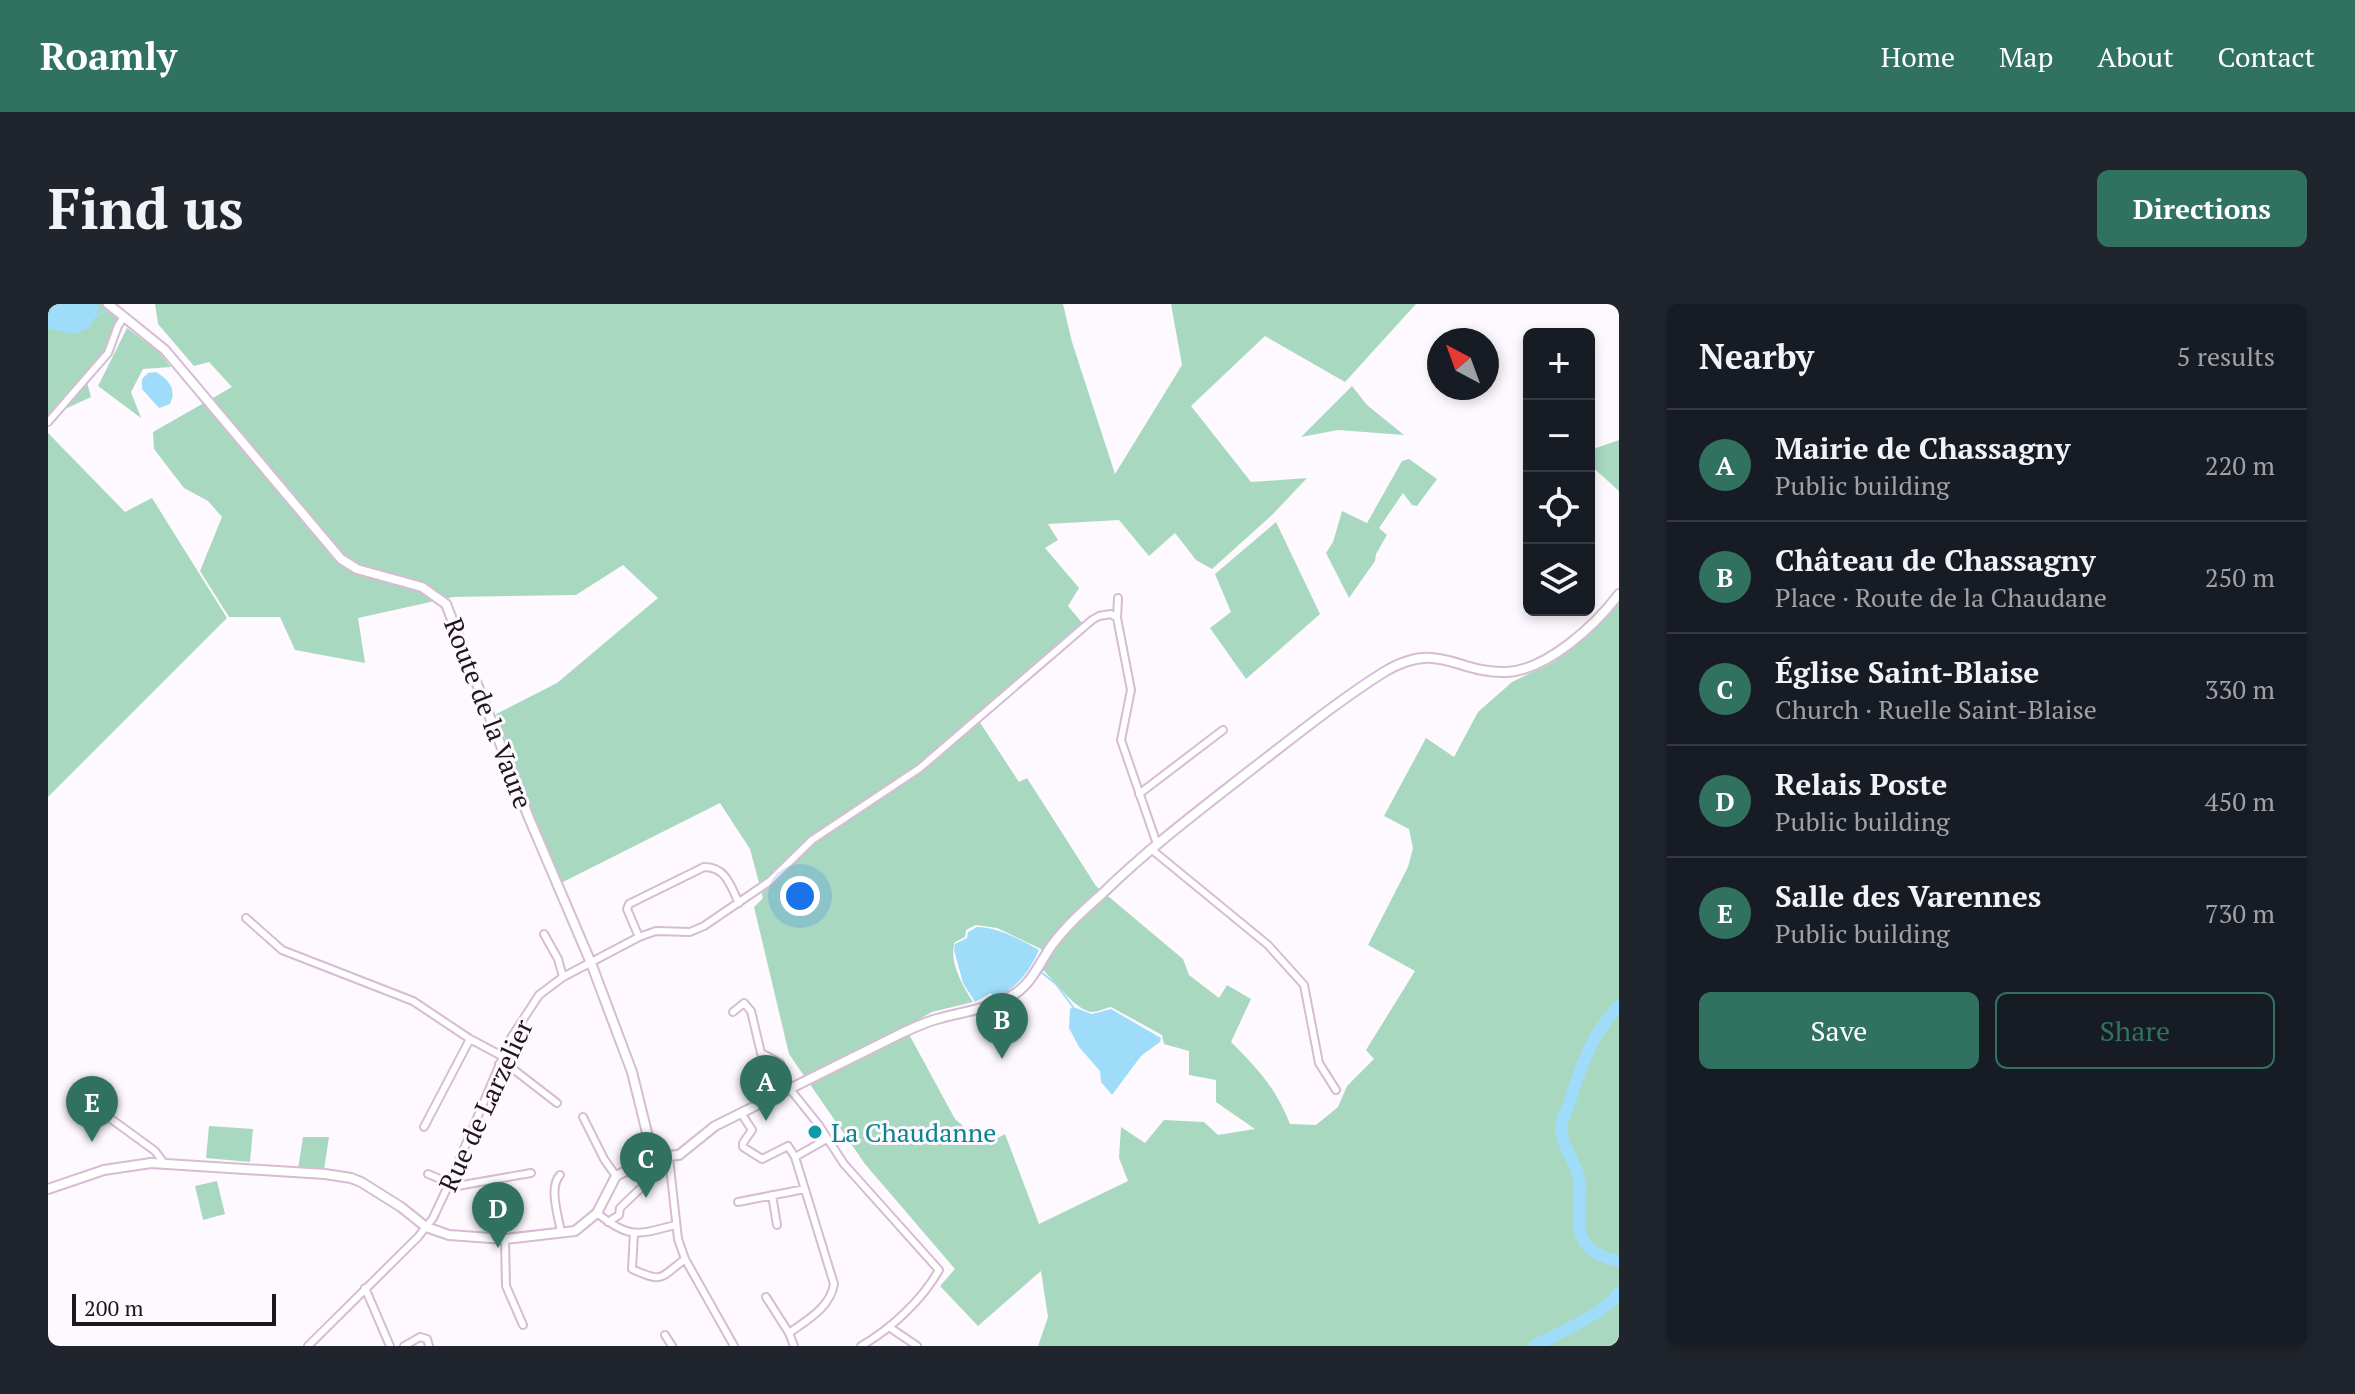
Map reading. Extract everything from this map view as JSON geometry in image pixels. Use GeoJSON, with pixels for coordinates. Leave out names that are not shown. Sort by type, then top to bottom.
{"type":"FeatureCollection","features":[{"type":"Feature","properties":{"kind":"street","name":"Route de la Vaure"},"geometry":{"type":"LineString","coordinates":[[111,307],[165,350],[341,559],[357,569],[422,587],[446,604],[637,1085],[653,1157]]}},
{"type":"Feature","properties":{"kind":"street"},"geometry":{"type":"LineString","coordinates":[[48,422],[108,353],[124,317]]}},
{"type":"Feature","properties":{"kind":"street"},"geometry":{"type":"LineString","coordinates":[[48,1189],[116,1167],[164,1163],[351,1178],[393,1201],[426,1227],[449,1235],[505,1239],[561,1233],[582,1227],[597,1213],[616,1176],[632,1167],[653,1157],[679,1155],[712,1127],[927,1021],[993,1005],[1016,993],[1033,976],[1064,930],[1154,847],[1311,724],[1402,662],[1436,657],[1492,671],[1521,670],[1548,658],[1570,642],[1603,614],[1619,594]]}},
{"type":"Feature","properties":{"kind":"street"},"geometry":{"type":"LineString","coordinates":[[1099,616],[1118,598],[1117,618],[1131,690],[1121,740],[1154,847],[1268,945],[1304,985],[1319,1063],[1336,1090]]}},
{"type":"Feature","properties":{"kind":"street"},"geometry":{"type":"LineString","coordinates":[[1099,616],[1111,614],[1117,618]]}},
{"type":"Feature","properties":{"kind":"street","name":"Rue de Larzelier"},"geometry":{"type":"LineString","coordinates":[[308,1346],[426,1227],[449,1184],[500,1060],[539,995],[563,977],[639,937],[656,931],[697,930],[739,903],[770,881],[812,840],[920,768],[1099,616]]}},
{"type":"Feature","properties":{"kind":"street"},"geometry":{"type":"LineString","coordinates":[[1139,794],[1223,730]]}},
{"type":"Feature","properties":{"kind":"street"},"geometry":{"type":"LineString","coordinates":[[639,937],[627,909],[629,904],[704,867],[722,871],[739,903]]}},
{"type":"Feature","properties":{"kind":"street"},"geometry":{"type":"LineString","coordinates":[[246,918],[282,950],[413,1001],[557,1103]]}},
{"type":"Feature","properties":{"kind":"street"},"geometry":{"type":"LineString","coordinates":[[544,934],[558,959],[563,977]]}},
{"type":"Feature","properties":{"kind":"street"},"geometry":{"type":"LineString","coordinates":[[733,1012],[744,1003],[751,1011],[761,1053],[780,1063],[790,1089],[855,1178],[939,1270],[889,1327],[861,1346]]}},
{"type":"Feature","properties":{"kind":"street"},"geometry":{"type":"LineString","coordinates":[[424,1127],[470,1039]]}},
{"type":"Feature","properties":{"kind":"street"},"geometry":{"type":"LineString","coordinates":[[74,1092],[155,1151],[164,1163]]}},
{"type":"Feature","properties":{"kind":"street"},"geometry":{"type":"LineString","coordinates":[[741,1113],[752,1130],[743,1147],[762,1159],[788,1146],[795,1157],[834,1284],[828,1302],[789,1333]]}},
{"type":"Feature","properties":{"kind":"street"},"geometry":{"type":"LineString","coordinates":[[583,1117],[616,1176]]}},
{"type":"Feature","properties":{"kind":"street"},"geometry":{"type":"LineString","coordinates":[[795,1157],[827,1139]]}},
{"type":"Feature","properties":{"kind":"street"},"geometry":{"type":"LineString","coordinates":[[669,1158],[675,1225],[685,1259],[734,1346]]}},
{"type":"Feature","properties":{"kind":"street"},"geometry":{"type":"LineString","coordinates":[[608,1222],[619,1215],[620,1208],[643,1186],[642,1175],[632,1167]]}},
{"type":"Feature","properties":{"kind":"street"},"geometry":{"type":"LineString","coordinates":[[642,1175],[657,1167]]}},
{"type":"Feature","properties":{"kind":"street"},"geometry":{"type":"LineString","coordinates":[[428,1174],[457,1186],[531,1173]]}},
{"type":"Feature","properties":{"kind":"street"},"geometry":{"type":"LineString","coordinates":[[560,1175],[555,1180],[555,1189],[561,1233]]}},
{"type":"Feature","properties":{"kind":"street"},"geometry":{"type":"LineString","coordinates":[[738,1202],[805,1189]]}},
{"type":"Feature","properties":{"kind":"street"},"geometry":{"type":"LineString","coordinates":[[772,1195],[777,1225]]}},
{"type":"Feature","properties":{"kind":"street"},"geometry":{"type":"LineString","coordinates":[[597,1213],[621,1232],[634,1233],[675,1225]]}},
{"type":"Feature","properties":{"kind":"street"},"geometry":{"type":"LineString","coordinates":[[634,1233],[632,1269],[659,1279],[685,1259]]}},
{"type":"Feature","properties":{"kind":"street"},"geometry":{"type":"LineString","coordinates":[[505,1239],[506,1286],[523,1325]]}},
{"type":"Feature","properties":{"kind":"street"},"geometry":{"type":"LineString","coordinates":[[365,1288],[390,1346]]}},
{"type":"Feature","properties":{"kind":"street"},"geometry":{"type":"LineString","coordinates":[[766,1297],[794,1346]]}},
{"type":"Feature","properties":{"kind":"street"},"geometry":{"type":"LineString","coordinates":[[889,1327],[917,1346]]}},
{"type":"Feature","properties":{"kind":"street"},"geometry":{"type":"LineString","coordinates":[[665,1335],[672,1346]]}},
{"type":"Feature","properties":{"kind":"street"},"geometry":{"type":"LineString","coordinates":[[404,1346],[420,1337],[427,1339],[429,1346]]}},
{"type":"Feature","properties":{"kind":"green space"},"geometry":{"type":"Polygon","coordinates":[[[48,304],[102,304],[119,317],[105,351],[85,375],[91,397],[48,417],[48,304]]]}},
{"type":"Feature","properties":{"kind":"green space"},"geometry":{"type":"Polygon","coordinates":[[[155,304],[1063,304],[1072,342],[1115,474],[1182,365],[1171,304],[1416,304],[1345,382],[1265,336],[1191,406],[1251,482],[1307,478],[1273,514],[1212,569],[1196,560],[1175,533],[1149,556],[1119,520],[1048,524],[1058,540],[1045,548],[1079,588],[1068,606],[1083,624],[975,715],[1019,782],[1027,778],[1096,886],[1183,959],[1189,975],[1219,998],[1227,985],[1251,999],[1231,1042],[1265,1080],[1290,1124],[1316,1125],[1338,1107],[1347,1086],[1374,1059],[1366,1050],[1415,971],[1368,945],[1408,867],[1413,848],[1409,829],[1384,816],[1426,738],[1454,757],[1478,712],[1512,682],[1554,662],[1607,617],[1619,601],[1619,1346],[1038,1346],[1048,1317],[1041,1271],[978,1326],[940,1286],[955,1269],[865,1164],[789,1054],[754,907],[763,898],[750,849],[720,803],[561,883],[540,836],[496,714],[557,683],[658,598],[623,565],[576,595],[453,597],[358,618],[365,663],[295,650],[280,617],[229,617],[200,571],[222,517],[208,501],[184,488],[154,449],[153,432],[232,387],[209,362],[194,366],[158,324],[155,304]],[[976,925],[966,930],[965,937],[955,942],[955,965],[973,1002],[932,1012],[905,1027],[955,1119],[985,1145],[1005,1134],[1039,1224],[1128,1181],[1119,1158],[1121,1127],[1145,1143],[1164,1120],[1204,1122],[1218,1135],[1255,1129],[1216,1102],[1216,1080],[1189,1075],[1189,1051],[1164,1044],[1162,1035],[1111,1007],[1092,1012],[1079,1007],[1043,970],[1041,949],[997,928],[976,925]]]}},
{"type":"Feature","properties":{"kind":"green space"},"geometry":{"type":"Polygon","coordinates":[[[127,328],[159,352],[171,367],[143,369],[131,392],[141,418],[98,386],[127,328]]]}},
{"type":"Feature","properties":{"kind":"green space"},"geometry":{"type":"Polygon","coordinates":[[[1352,386],[1367,405],[1404,435],[1338,430],[1301,437],[1352,386]]]}},
{"type":"Feature","properties":{"kind":"green space"},"geometry":{"type":"Polygon","coordinates":[[[48,433],[125,512],[152,498],[227,618],[48,797],[48,433]]]}},
{"type":"Feature","properties":{"kind":"green space"},"geometry":{"type":"Polygon","coordinates":[[[1619,440],[1619,491],[1595,469],[1596,448],[1619,440]]]}},
{"type":"Feature","properties":{"kind":"green space"},"geometry":{"type":"Polygon","coordinates":[[[1409,459],[1437,479],[1417,506],[1412,505],[1403,493],[1379,528],[1387,535],[1375,561],[1349,598],[1326,553],[1333,542],[1342,511],[1367,523],[1402,461],[1409,459]]]}},
{"type":"Feature","properties":{"kind":"green space"},"geometry":{"type":"Polygon","coordinates":[[[1276,522],[1320,614],[1246,679],[1210,628],[1231,612],[1215,574],[1276,522]]]}},
{"type":"Feature","properties":{"kind":"green space"},"geometry":{"type":"Polygon","coordinates":[[[209,1126],[253,1129],[250,1162],[206,1158],[209,1126]]]}},
{"type":"Feature","properties":{"kind":"green space"},"geometry":{"type":"Polygon","coordinates":[[[303,1137],[329,1137],[324,1170],[298,1169],[303,1137]]]}},
{"type":"Feature","properties":{"kind":"green space"},"geometry":{"type":"Polygon","coordinates":[[[217,1181],[225,1214],[203,1220],[195,1186],[217,1181]]]}},
{"type":"Feature","properties":{"kind":"water"},"geometry":{"type":"Polygon","coordinates":[[[48,304],[97,304],[99,309],[89,328],[74,334],[48,328],[48,304]]]}},
{"type":"Feature","properties":{"kind":"water"},"geometry":{"type":"Polygon","coordinates":[[[156,372],[168,382],[173,394],[170,404],[159,408],[142,389],[142,379],[148,373],[156,372]]]}},
{"type":"Feature","properties":{"kind":"water"},"geometry":{"type":"Polygon","coordinates":[[[977,927],[1001,932],[1039,950],[1026,973],[1010,989],[995,999],[991,993],[975,1002],[963,983],[954,950],[955,944],[967,938],[968,932],[977,927]]]}},
{"type":"Feature","properties":{"kind":"water"},"geometry":{"type":"Polygon","coordinates":[[[1073,1007],[1092,1014],[1111,1009],[1161,1038],[1141,1056],[1112,1095],[1101,1082],[1100,1071],[1079,1047],[1069,1028],[1070,1009],[1073,1007]]]}},
{"type":"Feature","properties":{"kind":"waterway"},"geometry":{"type":"LineString","coordinates":[[95,317],[110,308]]}},
{"type":"Feature","properties":{"kind":"waterway"},"geometry":{"type":"LineString","coordinates":[[1041,972],[1056,984],[1073,1007]]}},
{"type":"Feature","properties":{"kind":"waterway"},"geometry":{"type":"LineString","coordinates":[[1619,1006],[1601,1028],[1588,1052],[1561,1127],[1579,1179],[1581,1235],[1592,1250],[1619,1261]]}},
{"type":"Feature","properties":{"kind":"waterway"},"geometry":{"type":"LineString","coordinates":[[1534,1346],[1593,1315],[1619,1292]]}},
{"type":"Feature","properties":{"kind":"place","name":"Château de Chassagny"},"geometry":{"type":"Point","coordinates":[1002,1059]}},
{"type":"Feature","properties":{"kind":"place","name":"Mairie de Chassagny"},"geometry":{"type":"Point","coordinates":[766,1121]}},
{"type":"Feature","properties":{"kind":"place","name":"La Chaudanne"},"geometry":{"type":"Point","coordinates":[815,1132]}},
{"type":"Feature","properties":{"kind":"place","name":"Salle des Varennes"},"geometry":{"type":"Point","coordinates":[92,1142]}},
{"type":"Feature","properties":{"kind":"place","name":"Église Saint-Blaise"},"geometry":{"type":"Point","coordinates":[646,1198]}},
{"type":"Feature","properties":{"kind":"place","name":"Relais Poste"},"geometry":{"type":"Point","coordinates":[498,1248]}}]}
